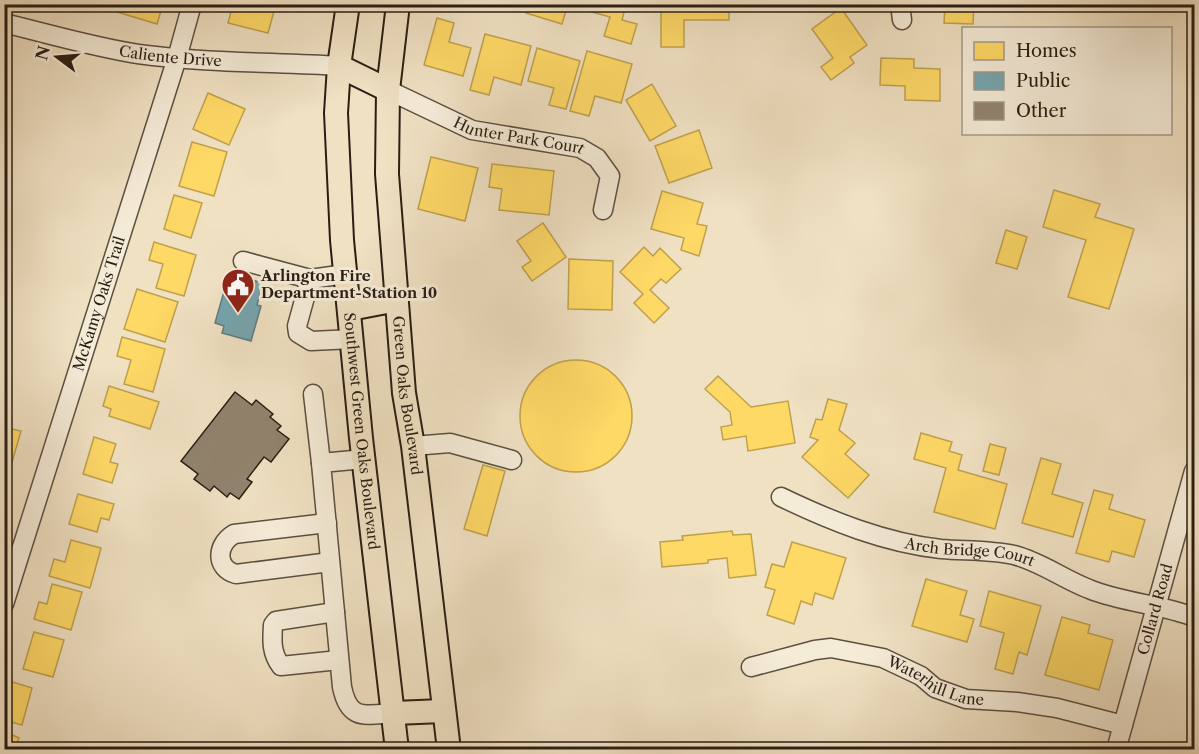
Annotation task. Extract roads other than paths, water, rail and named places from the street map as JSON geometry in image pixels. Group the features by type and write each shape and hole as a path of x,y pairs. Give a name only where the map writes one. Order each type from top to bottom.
{"main road":[{"name":"Southwest Green Oaks Boulevard","path":"348,4 339,66 336,113 342,240 397,750"},
{"name":"Green Oaks Boulevard","path":"398,4 388,90 387,174 404,393 413,446 442,711 449,750"},
{"path":"339,66 388,90"},
{"path":"350,309 397,300"},
{"path":"394,713 442,711"}],"street":[{"name":"McKamy Oaks Trail","path":"4,604 177,58 192,4"},
{"name":"Caliente Drive","path":"4,23 102,47 177,58 339,66"},
{"name":"Hunter Park Court","path":"388,90 472,130 580,148 597,158 610,176 603,210"},
{"path":"243,261 310,279 346,274"},
{"path":"310,279 297,326 298,333 311,341 353,339"},
{"path":"313,394 345,703 355,712 394,713"},
{"path":"413,446 450,443 512,460"},
{"path":"321,464 364,459"},
{"name":"Collard Road","path":"1116,750 1194,471"},
{"name":"Arch Bridge Court","path":"781,497 827,519 910,543 941,549 983,550 1014,555 1037,563 1090,590 1194,617"},
{"path":"327,523 234,534 224,539 220,549 222,563 228,572 236,574 330,562"},
{"path":"335,612 276,621 273,625 272,644 281,666 339,660"},
{"name":"Waterhill Lane","path":"751,667 831,648 883,658 921,676 934,688 966,699 1017,702 1057,708 1123,725"}],"place":[{"name":"Arlington Fire Department-Station 10","path":"238,314"}]}
